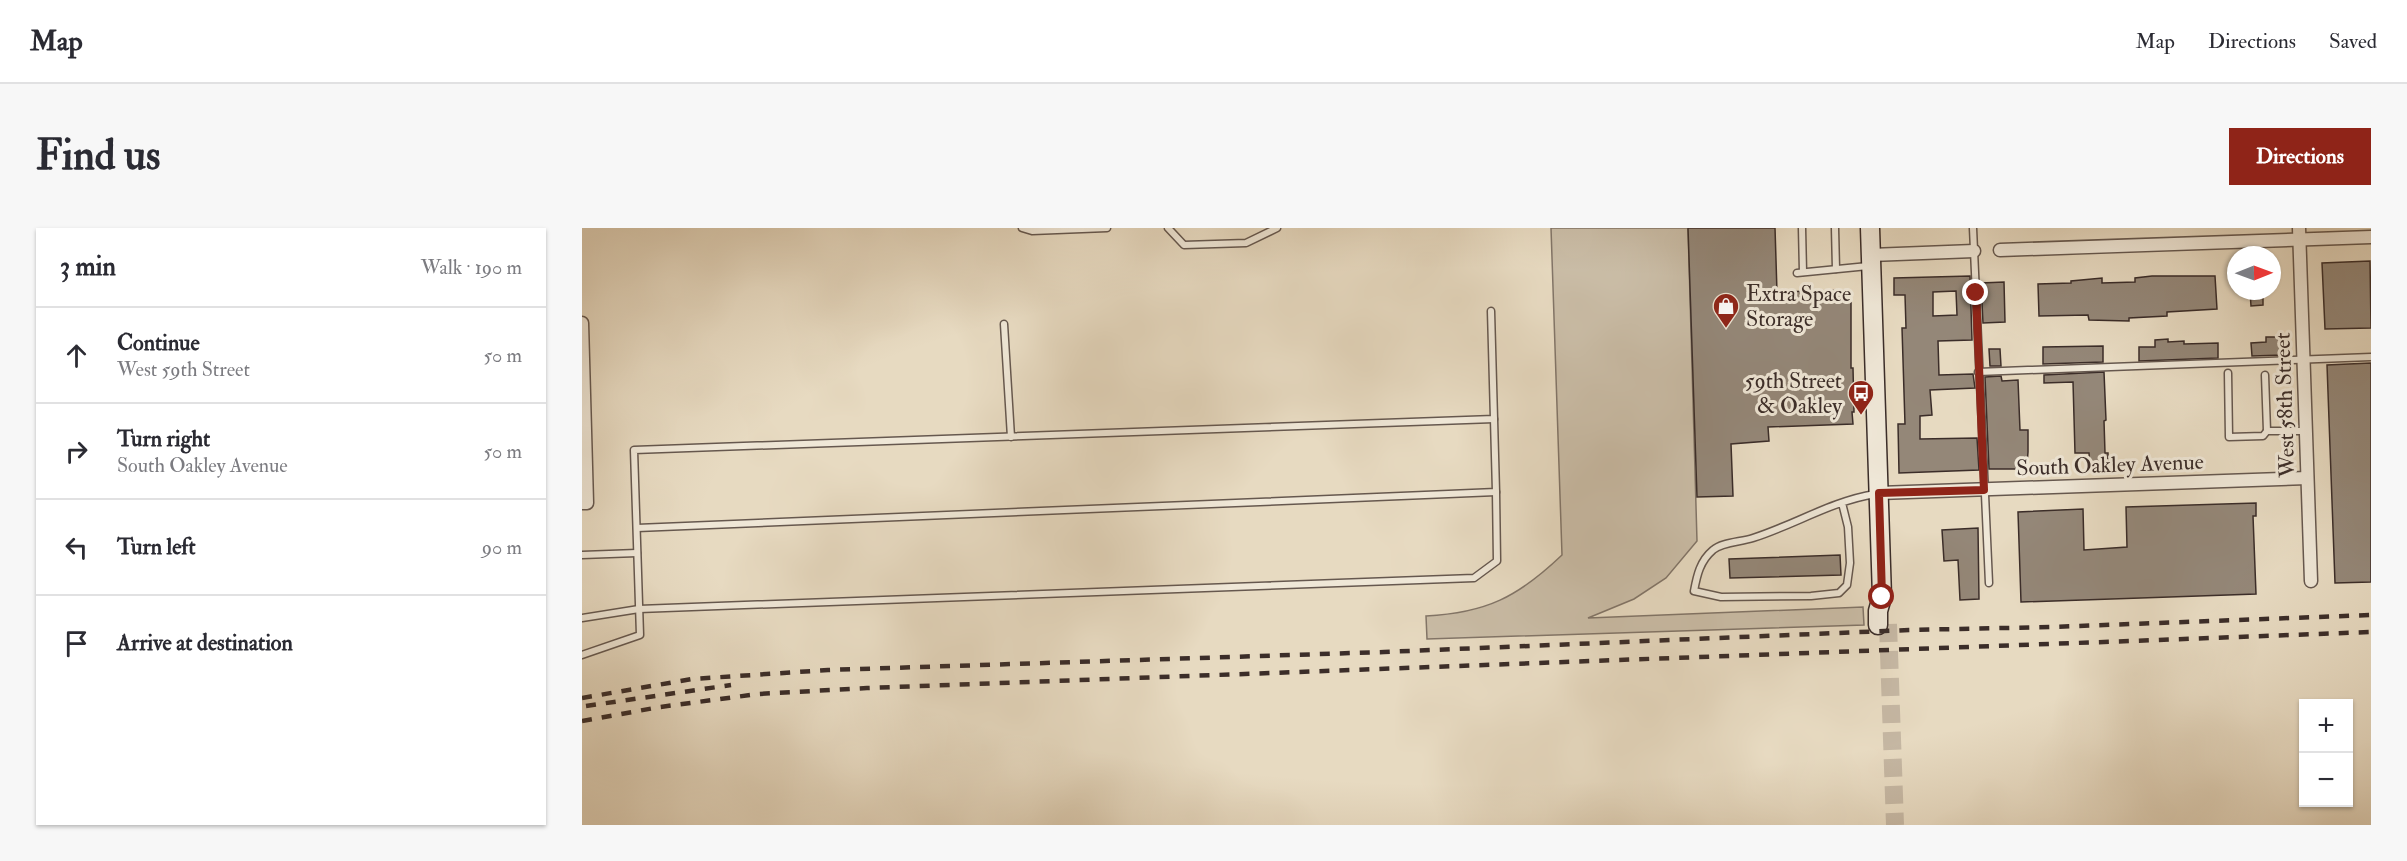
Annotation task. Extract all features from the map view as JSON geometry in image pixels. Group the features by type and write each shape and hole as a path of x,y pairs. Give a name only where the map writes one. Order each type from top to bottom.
{"street":[{"path":"1870,228 1882,597 1878,610 1883,625"},
{"path":"2000,250 2299,234 2371,237"},
{"name":"West 58th Street","path":"2299,234 2311,582"},
{"path":"1871,260 1974,251"},
{"path":"582,323 584,503"},
{"name":"South Oakley Avenue","path":"1879,493 2307,478"}],"lane":[{"path":"1022,228 1032,231 1107,228"},
{"path":"1168,228 1184,245 1246,243 1276,228"},
{"path":"1802,228 1800,272 1836,269 1871,260"},
{"path":"1835,228 1836,269"},
{"path":"1973,228 1989,583"},
{"path":"582,618 639,609 1474,578 1497,561 1491,311"},
{"path":"1004,324 1011,437"},
{"path":"1978,372 2371,357"},
{"path":"2228,373 2229,437 2263,436 2267,431 2265,375"},
{"path":"582,655 640,635 634,450 1494,419"},
{"path":"2267,431 2305,432"},
{"path":"637,528 1496,492"},
{"path":"1842,502 1848,527 1850,563 1847,585 1839,593 1811,596 1721,597 1694,591 1698,568 1714,549 1754,538 1842,502 1879,493"},
{"path":"582,555 638,553"}],"shaded area":[{"path":"1551,228 1688,228 1697,541 1666,578 1634,599 1588,618 1863,607 1864,625 1427,639 1426,616 1466,611 1500,600 1531,582 1562,555"}],"building":[{"name":"Extra Space Storage","path":"1688,228 1775,228 1777,292 1848,290 1849,302 1851,302 1853,424 1768,427 1769,441 1731,444 1733,496 1697,497"},
{"path":"2370,261 2371,328 2325,329 2322,263"},
{"path":"1970,276 1972,340 1938,341 1939,375 1973,374 1975,388 1930,390 1932,415 1920,416 1920,439 1977,438 1979,470 1899,473 1898,424 1905,424 1902,328 1906,328 1905,295 1894,295 1894,278","holes":["1956,291 1957,315 1933,316 1933,292"]},
{"path":"2215,276 2217,309 2167,312 2167,316 2129,318 2129,321 2089,320 2088,315 2039,316 2038,284 2071,283 2071,281 2102,278 2102,283 2135,282 2135,278"},
{"path":"2004,282 2005,322 1983,323 1981,283"},
{"path":"2251,300 2263,300 2263,305 2251,306"},
{"path":"2266,337 2283,337 2283,355 2252,356 2251,343 2266,342"},
{"path":"2168,339 2168,342 2184,341 2184,344 2218,343 2218,358 2139,361 2139,347 2155,347 2155,340"},
{"path":"2103,346 2103,362 2043,364 2043,347"},
{"path":"1989,349 2000,349 2001,366 1990,366"},
{"path":"2371,363 2371,582 2335,583 2327,365"},
{"path":"2104,372 2105,453 2108,453 2108,465 2090,466 2089,453 2075,453 2073,382 2044,383 2044,375"},
{"path":"2001,376 2002,381 2018,380 2020,430 2028,430 2027,464 2021,464 2021,469 1989,469 1985,377"},
{"path":"2256,503 2256,516 2253,516 2256,594 2021,602 2018,512 2083,509 2084,550 2127,547 2126,507"},
{"path":"1978,528 1979,599 1960,600 1958,560 1944,561 1942,530"},
{"path":"1840,555 1841,575 1730,578 1729,559"}],"tunnel":[{"path":"1888,624 1895,825"}],"railway":[{"path":"582,698 692,679 828,670 1384,652 1909,630 2371,615"},
{"path":"582,721 660,707 758,694 867,688 2371,632"},
{"path":"586,706 731,685"}],"place":[{"name":"Extra Space Storage","path":"1726,329"},
{"name":"59th Street & Oakley","path":"1861,416"}],"route":[{"path":"1882,597 1879,493 1984,490 1976,293"}]}
